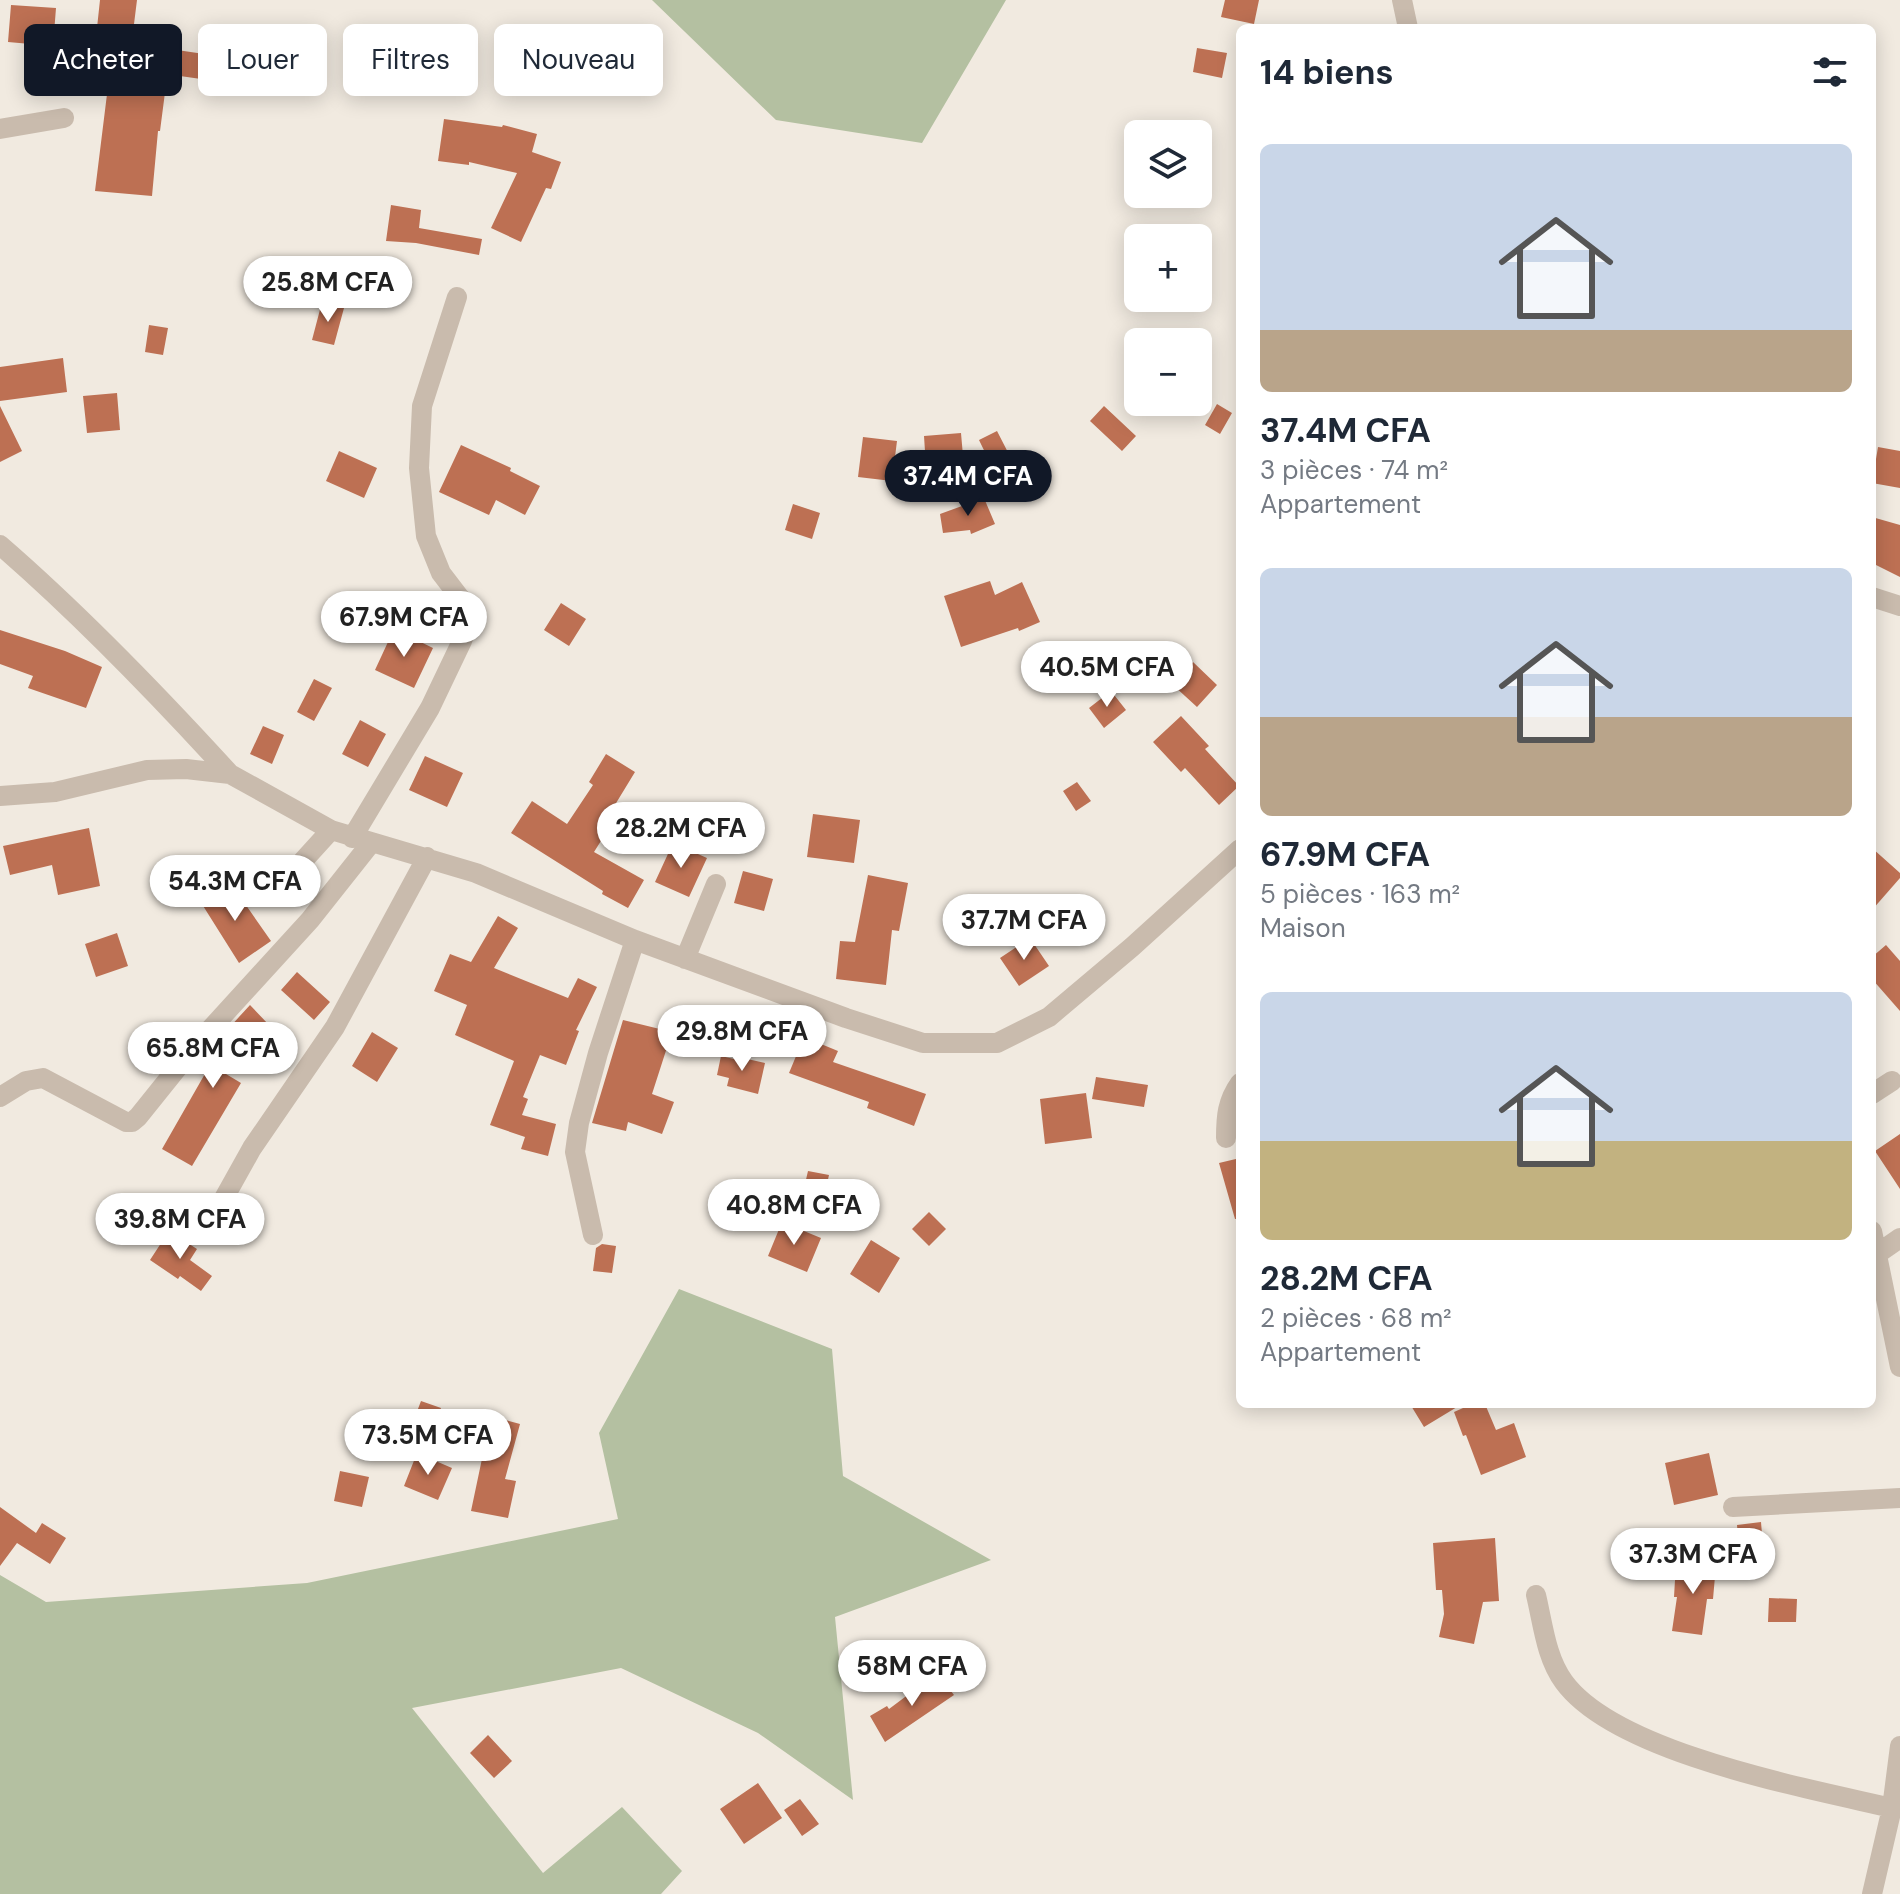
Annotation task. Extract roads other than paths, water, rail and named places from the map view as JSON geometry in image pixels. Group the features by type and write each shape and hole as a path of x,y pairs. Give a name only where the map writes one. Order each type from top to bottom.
{"street":[{"path":"1402,0 1407,24"},
{"path":"0,129 64,118"},
{"path":"0,1097 26,1081 43,1078 126,1122 132,1122 195,1046 310,920 361,841 430,708 468,624 467,607 441,573 426,536 419,468 422,406 457,297"},
{"path":"0,545 82,620 168,706 230,774 331,830 476,873 635,940 923,1043 997,1043 1049,1017 1236,853"},
{"path":"1876,598 1900,606"},
{"path":"0,796 55,792 147,770 186,769 230,774"},
{"path":"271,896 331,830"},
{"path":"223,1200 252,1148 335,1027 427,857"},
{"path":"685,959 716,884"},
{"path":"593,1235 575,1152 579,1123 635,940"},
{"path":"1876,1091 1892,1081"},
{"path":"1226,1138 1226,1114 1236,1088"},
{"path":"1877,1254 1900,1238"},
{"path":"1876,1249 1899,1356"},
{"path":"1733,1507 1900,1498"},
{"path":"1536,1595 1552,1661 1565,1683 1609,1720 1649,1742 1740,1770 1892,1808"},
{"path":"1872,1894 1892,1808 1900,1746"}]}
